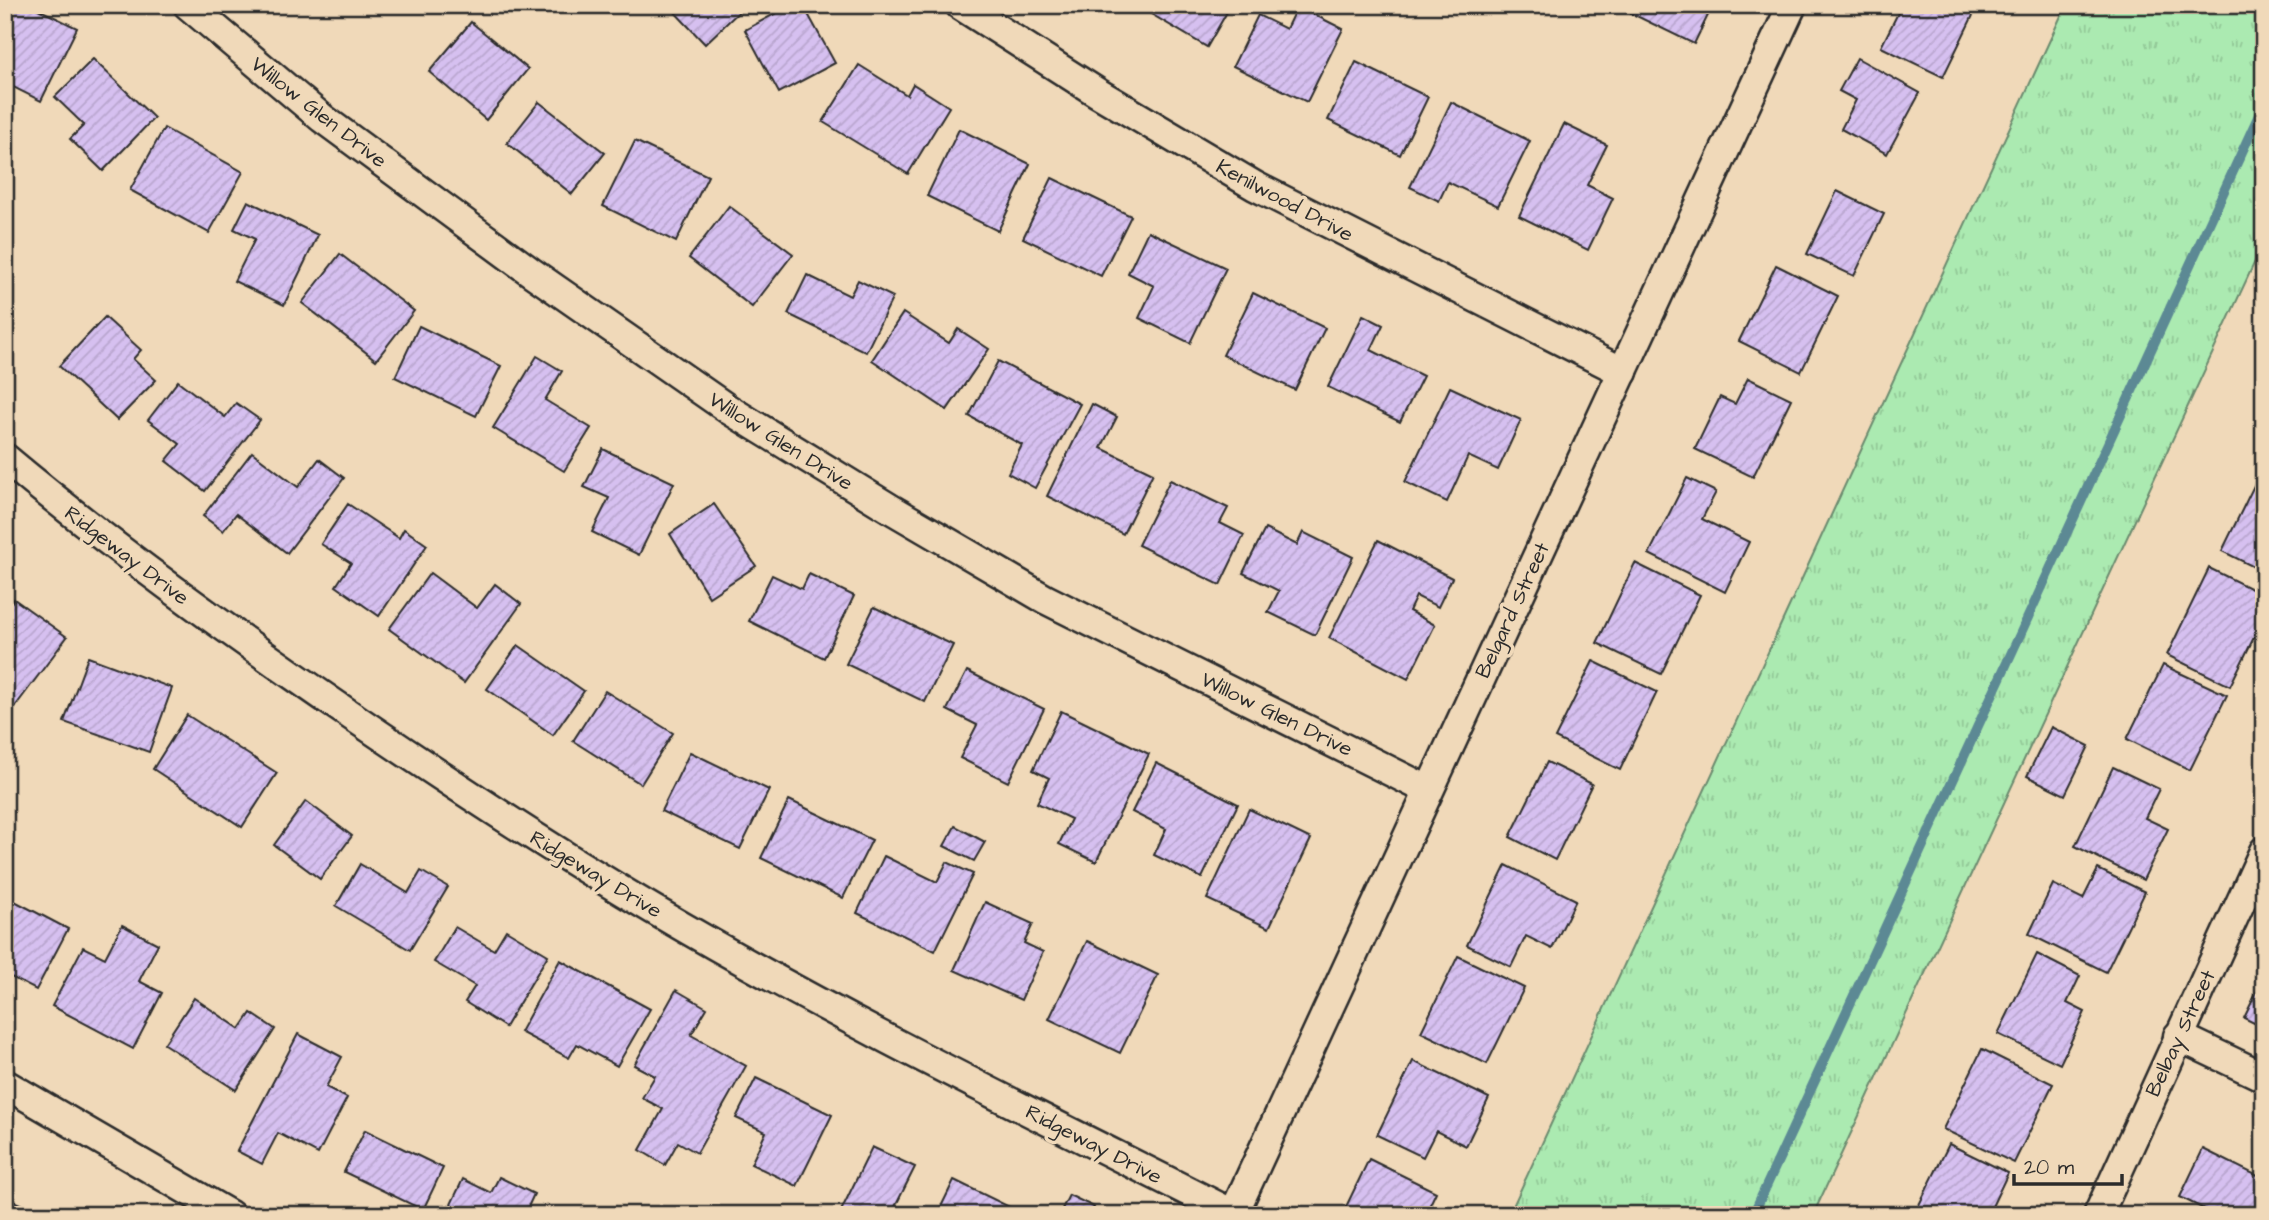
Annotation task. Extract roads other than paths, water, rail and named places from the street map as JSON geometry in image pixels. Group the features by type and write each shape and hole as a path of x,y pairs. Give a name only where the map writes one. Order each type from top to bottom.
{"street":[{"name":"Willow Glen Drive","path":"188,5 322,118 531,272 728,409 1045,599 1429,790"},
{"name":"Kenilwood Drive","path":"960,5 1098,93 1255,186 1623,372"},
{"name":"Belgard Street","path":"1233,1214 1792,5"},
{"name":"Ridgeway Drive","path":"5,458 220,625 516,826 656,911 785,984 935,1064 1233,1214"},
{"name":"Belbay Street","path":"2098,1215 2264,851"},
{"path":"2178,1035 2264,1077"},
{"path":"5,1084 230,1215"}],"waterway":[{"path":"1753,1215 2264,104"}]}
